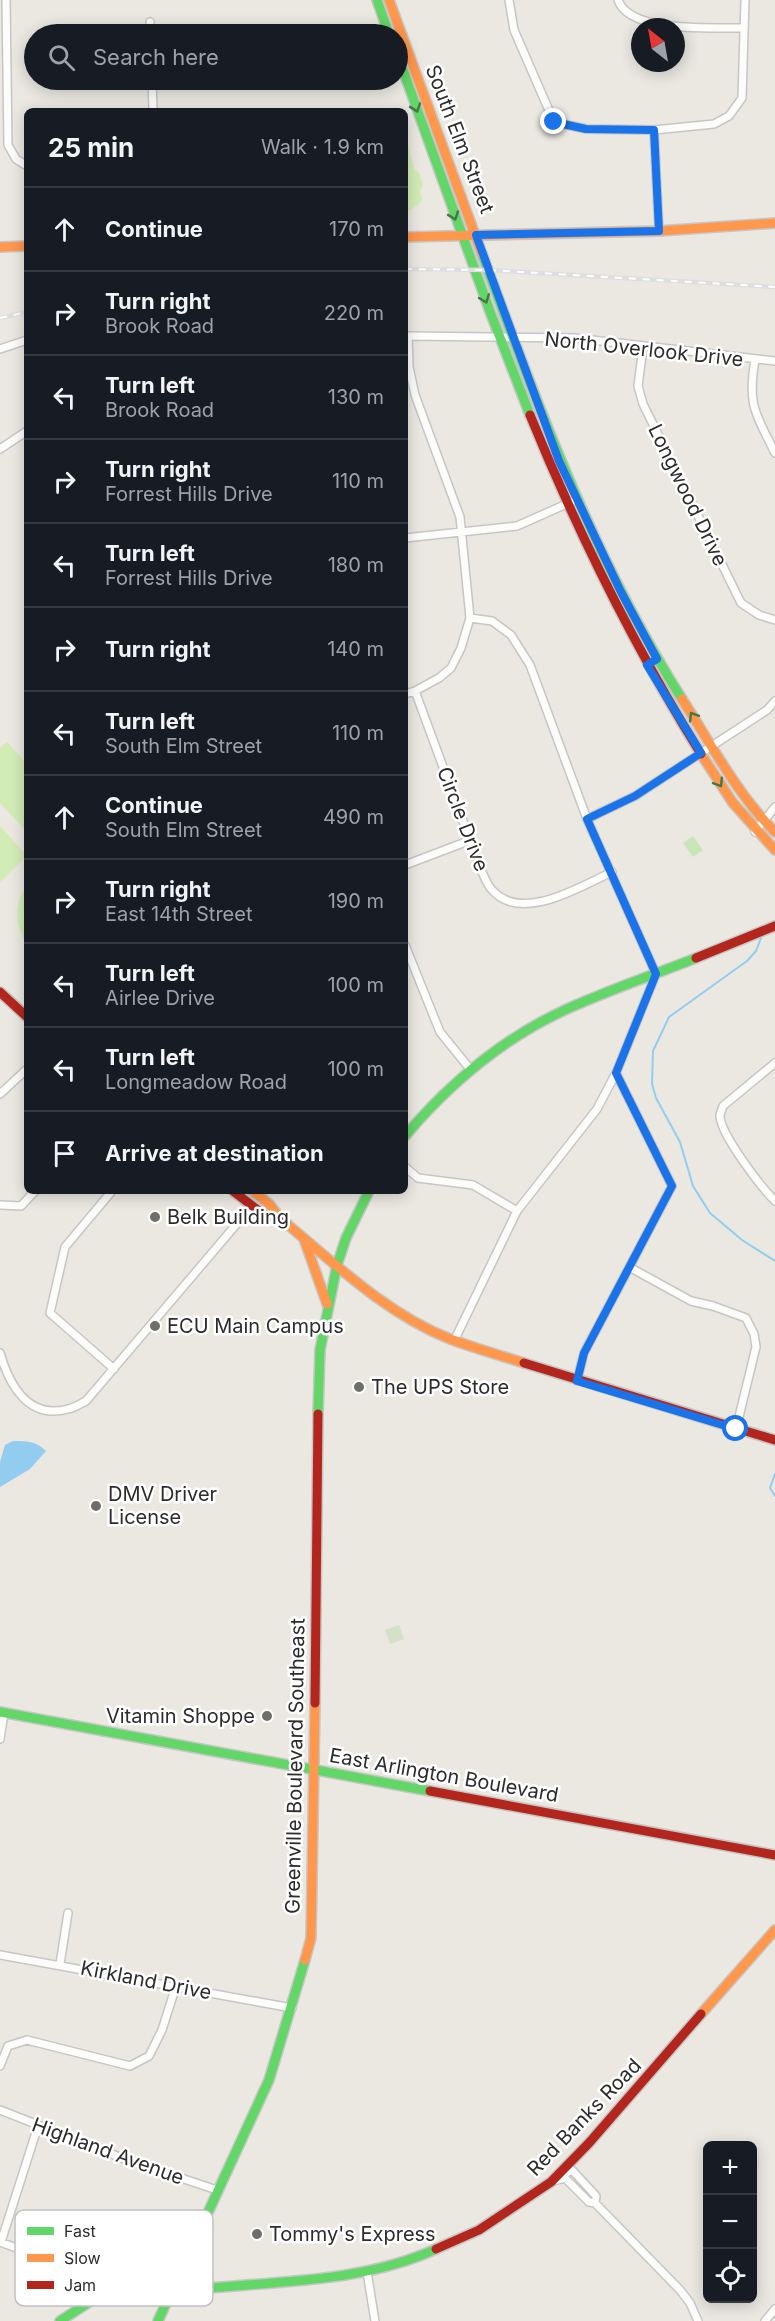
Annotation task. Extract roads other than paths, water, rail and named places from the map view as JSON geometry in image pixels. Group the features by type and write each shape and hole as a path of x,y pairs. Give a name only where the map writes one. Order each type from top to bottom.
{"main road":[{"path":"377,0 385,24"},
{"name":"South Elm Street","path":"389,0 397,24"},
{"name":"South Elm Street","path":"408,54 544,422 576,500 657,659 740,791 775,832"},
{"path":"409,86 418,82"},
{"name":"South Elm Street","path":"409,86 499,336 566,504 647,665 729,798 755,832 775,850"},
{"path":"435,160 447,156"},
{"path":"408,237 659,231 775,223"},
{"path":"0,247 24,246"},
{"path":"408,1133 442,1094 470,1069 501,1045 551,1016 775,926"},
{"path":"0,992 24,1014"},
{"path":"237,1194 263,1214 281,1219"},
{"path":"257,1194 304,1239 372,1294 394,1309 454,1341 577,1381 775,1440"},
{"name":"Greenville Boulevard Southeast","path":"208,2210 269,2080 311,1938 315,1770 318,1373 327,1304 337,1264 346,1238 368,1194"},
{"path":"304,1239 327,1304"},
{"name":"East Arlington Boulevard","path":"2,1713 775,1855"},
{"name":"Red Banks Road","path":"213,2287 303,2281 367,2272 414,2259 470,2234 530,2197 551,2181 625,2103 775,1930"},
{"name":"Red Banks Road","path":"60,2321 83,2306"},
{"name":"Greenville Boulevard Southeast","path":"158,2321 165,2306"}],"street":[{"path":"6,0 8,145 16,159 24,164"},
{"path":"509,0 514,30 554,122 586,129 654,130 714,124 729,116 742,98 745,0"},
{"path":"618,0 619,4 633,17 666,26 744,27"},
{"path":"152,90 153,108"},
{"path":"654,130 659,231"},
{"name":"North Overlook Drive","path":"462,533 460,517 415,395 409,367 408,336 574,338 775,361"},
{"path":"0,349 24,341"},
{"name":"Longwood Drive","path":"643,347 638,386 643,404 741,603 759,615 775,620"},
{"path":"755,360 752,388 753,407 775,453"},
{"path":"534,426 544,422"},
{"path":"0,449 24,433"},
{"path":"408,538 517,526 576,500"},
{"path":"408,693 439,678 451,668 461,648 470,618 462,533"},
{"path":"611,597 621,592"},
{"path":"454,1341 517,1211 597,1109 616,1073 656,974 587,819 530,665 511,634 492,621 470,618"},
{"path":"647,665 657,659"},
{"name":"Circle Drive","path":"415,691 486,880 494,892 512,903 526,905 541,903 612,872"},
{"path":"587,819 635,796 767,710 775,701"},
{"path":"755,832 775,807"},
{"path":"408,864 471,840"},
{"path":"408,952 440,1032 470,1069"},
{"path":"775,1063 723,1106 720,1116 733,1146 775,1201"},
{"path":"0,1094 24,1072"},
{"path":"577,1381 584,1353 631,1268 672,1186 616,1073"},
{"path":"408,1170 418,1178 473,1185 517,1211"},
{"path":"0,1205 21,1206 32,1194"},
{"path":"109,1194 65,1247 50,1313 114,1369"},
{"path":"0,1353 12,1384 24,1399 43,1409 69,1409 86,1401 252,1206"},
{"path":"631,1268 691,1301 746,1318 754,1334 756,1347 736,1429"},
{"path":"0,1739 2,1713"},
{"path":"60,1964 68,1913"},
{"name":"Kirkland Drive","path":"0,1955 60,1964 292,2008"},
{"path":"0,2066 8,2046 27,2040 130,2066 149,2056 162,2030 176,1986"},
{"name":"Highland Avenue","path":"0,2110 217,2190"},
{"path":"15,2247 0,2242 39,2126"},
{"path":"551,2181 572,2170 596,2196 595,2203 690,2302 698,2321"},
{"path":"367,2272 375,2321"},
{"path":"765,2321 775,2309"}],"water":[{"path":"13,1441 31,1442 46,1451 30,1469 0,1487 0,1462 5,1445"}],"waterway":[{"path":"761,938 756,951 747,961 669,1017 653,1051 652,1084 656,1098 680,1142 693,1186 710,1213 742,1240 775,1261"},
{"path":"775,1474 770,1488 775,1496"}],"railway":[{"path":"408,269 489,270 775,287"},
{"path":"0,318 24,313"}],"place":[{"name":"Belk Building","path":"155,1217"},
{"name":"ECU Main Campus","path":"155,1326"},
{"name":"The UPS Store","path":"359,1387"},
{"name":"DMV Driver License","path":"96,1506"},
{"name":"Vitamin Shoppe","path":"267,1716"},
{"name":"Tommy's Express","path":"257,2234"}]}
